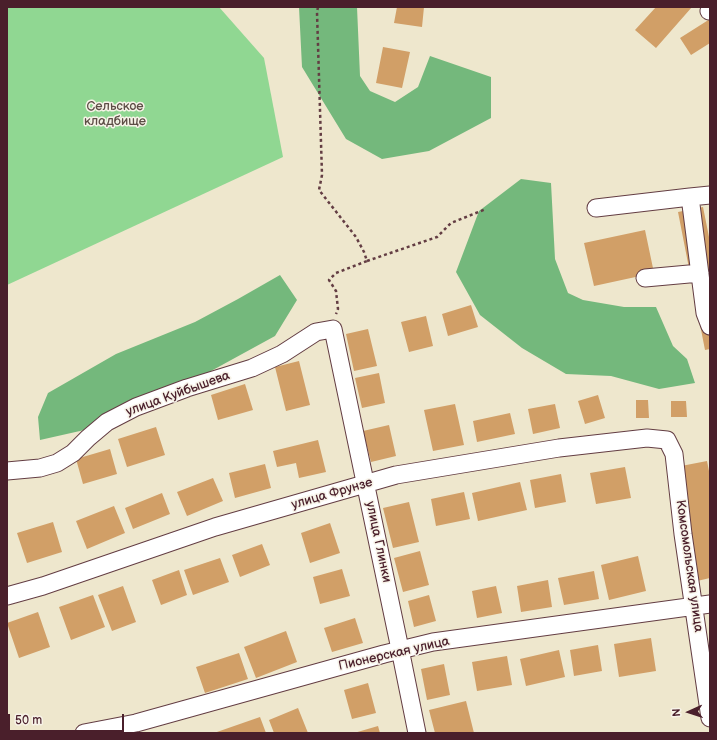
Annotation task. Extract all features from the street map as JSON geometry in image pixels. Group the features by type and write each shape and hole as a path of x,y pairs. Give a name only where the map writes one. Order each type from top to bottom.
{"street":[{"path":"596,208 710,195"},
{"path":"690,197 705,314 710,326"},
{"path":"645,278 700,273"},
{"name":"улица Куйбышева","path":"7,471 40,468 57,463 73,454 88,438 107,422 136,407 187,388 252,368 282,354 316,332 333,329"},
{"name":"улица Глинки","path":"333,329 417,733"},
{"name":"улица Фрунзе","path":"7,596 56,582 215,527 396,475 559,448 647,438 667,440"},
{"name":"Комсомольская улица","path":"667,440 674,454 683,534 702,606 710,718"},
{"name":"Пионерская улица","path":"84,733 136,723 400,649 433,642 702,606"}],"path":[{"path":"318,7 322,175 319,190 356,237 367,261"},
{"path":"333,329 338,309 336,291 329,280 336,273 436,237 452,223 486,209"}],"green space":[{"name":"Сельское кладбище","path":"7,7 219,7 264,58 283,157 7,285"},
{"path":"299,7 357,7 360,76 370,91 395,102 418,87 430,56 491,77 491,118 429,151 382,159 346,139 302,67"},
{"path":"521,179 551,183 555,259 568,293 583,300 624,307 656,307 673,346 687,359 695,383 659,389 611,376 566,374 522,348 480,315 456,272 479,211"},
{"path":"280,275 297,300 275,336 111,424 40,440 38,417 48,393 116,354 195,322"}],"building":[{"path":"397,7 424,7 422,27 394,23"},
{"path":"656,7 692,7 656,48 635,30"},
{"path":"710,19 710,43 691,55 680,38"},
{"path":"383,47 410,52 402,88 376,83"},
{"path":"703,207 710,242 710,349 705,350 678,212"},
{"path":"645,230 654,273 594,286 584,243"},
{"path":"471,305 478,327 448,336 442,314"},
{"path":"426,316 433,346 409,352 401,322"},
{"path":"368,329 377,366 354,371 346,334"},
{"path":"299,361 310,405 286,411 275,367"},
{"path":"379,373 385,403 362,408 355,378"},
{"path":"245,384 253,410 218,420 211,395"},
{"path":"598,395 605,418 585,424 578,401"},
{"path":"636,400 648,400 649,418 636,418"},
{"path":"671,401 686,401 687,417 671,417"},
{"path":"455,404 464,445 433,451 424,410"},
{"path":"555,404 560,428 533,434 528,409"},
{"path":"510,413 515,434 477,442 473,421"},
{"path":"389,425 396,456 371,462 363,431"},
{"path":"156,427 165,455 127,467 118,439"},
{"path":"318,440 326,472 299,478 296,463 277,467 273,451"},
{"path":"110,449 117,474 83,484 76,459"},
{"path":"707,461 710,476 710,578 697,581 676,467"},
{"path":"265,464 271,488 235,498 229,473"},
{"path":"625,467 631,498 596,504 590,473"},
{"path":"561,474 566,502 535,508 530,480"},
{"path":"213,478 223,501 187,516 177,492"},
{"path":"520,482 527,510 478,521 472,493"},
{"path":"464,492 470,519 436,526 431,499"},
{"path":"162,493 170,514 133,529 125,508"},
{"path":"409,502 419,542 393,548 383,508"},
{"path":"114,506 125,533 87,549 76,521"},
{"path":"53,522 62,552 27,563 17,533"},
{"path":"330,523 340,553 310,563 301,533"},
{"path":"262,544 270,565 240,577 232,555"},
{"path":"420,551 429,585 403,592 394,558"},
{"path":"638,556 646,591 609,600 601,565"},
{"path":"220,558 229,582 193,595 184,570"},
{"path":"342,569 350,596 320,604 313,577"},
{"path":"179,570 187,595 161,605 152,580"},
{"path":"594,571 599,599 564,605 558,578"},
{"path":"548,580 552,607 521,612 517,586"},
{"path":"123,586 136,622 112,631 98,595"},
{"path":"496,586 502,613 477,618 472,591"},
{"path":"93,595 105,627 71,640 59,607"},
{"path":"429,595 436,621 414,627 408,601"},
{"path":"38,612 50,647 19,658 7,623"},
{"path":"355,618 363,643 332,652 324,628"},
{"path":"286,631 297,662 256,678 244,647"},
{"path":"651,638 656,671 619,677 614,644"},
{"path":"598,645 602,671 574,676 570,650"},
{"path":"559,650 565,677 526,686 520,659"},
{"path":"239,653 248,679 205,693 196,667"},
{"path":"507,656 512,685 477,691 472,662"},
{"path":"444,664 450,695 427,700 421,669"},
{"path":"368,683 376,713 352,719 344,690"},
{"path":"466,701 474,733 435,733 429,710"},
{"path":"298,708 308,733 274,733 269,720"},
{"path":"260,717 266,733 214,733"},
{"path":"378,726 380,733 354,733"}]}
